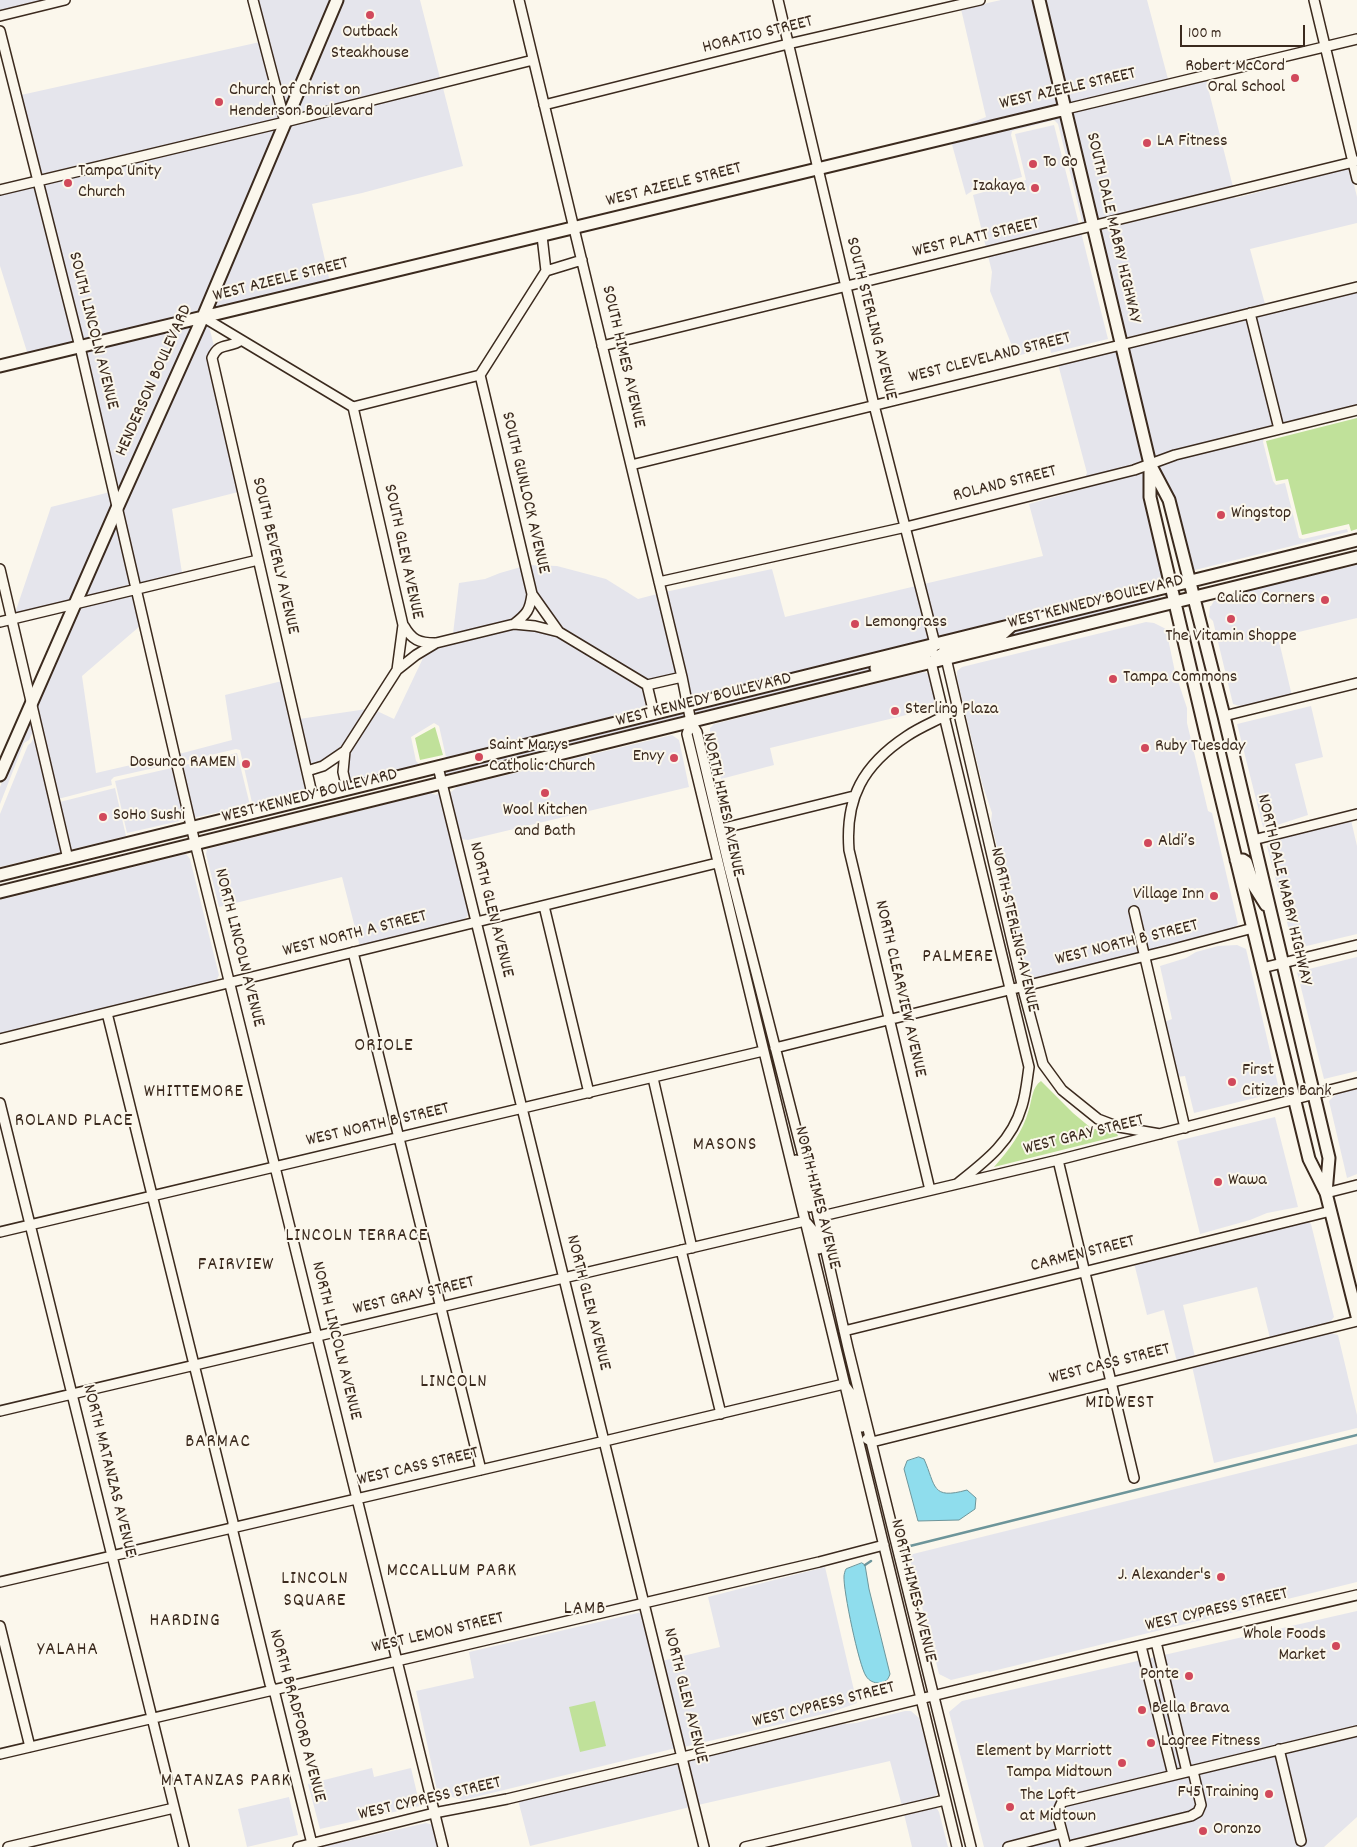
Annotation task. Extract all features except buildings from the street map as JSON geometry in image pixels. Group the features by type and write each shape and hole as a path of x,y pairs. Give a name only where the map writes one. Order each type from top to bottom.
{"main road":[{"name":"HENDERSON BOULEVARD","path":"0,776 203,317 337,0"},
{"name":"SOUTH DALE MABRY HIGHWAY","path":"1039,0 1150,464"},
{"name":"WEST AZEELE STREET","path":"0,366 1066,109"},
{"name":"NORTH DALE MABRY HIGHWAY","path":"1150,464 1169,500 1188,581 1224,716 1329,1158 1326,1193"},
{"name":"NORTH DALE MABRY HIGHWAY","path":"1150,464 1150,497 1308,1159 1326,1193 1354,1288 1357,1316"},
{"name":"WEST KENNEDY BOULEVARD","path":"0,876 1357,540"},
{"name":"WEST KENNEDY BOULEVARD","path":"0,892 1357,557"},
{"path":"931,662 951,648 1000,636 1013,624"},
{"path":"858,680 872,669 923,656 935,644"},
{"path":"1236,860 1246,862 1254,886 1271,913"}],"street":[{"path":"0,16 65,0"},
{"path":"253,0 285,122"},
{"name":"SOUTH HIMES AVENUE","path":"519,0 682,677 691,722"},
{"name":"SOUTH STERLING AVENUE","path":"778,0 874,405 935,644"},
{"name":"HORATIO STREET","path":"544,105 788,44 980,0"},
{"path":"1314,0 1355,162 1357,179"},
{"name":"SOUTH LINCOLN AVENUE","path":"0,31 80,347 195,844"},
{"name":"WEST AZEELE STREET","path":"1066,109 1357,39"},
{"path":"0,190 533,60"},
{"name":"WEST PLATT STREET","path":"602,346 1355,162"},
{"path":"203,317 353,407 480,374 546,271 542,236"},
{"path":"546,271 582,260"},
{"name":"WEST CLEVELAND STREET","path":"631,465 1357,287"},
{"path":"1250,313 1279,429"},
{"name":"SOUTH BEVERLY AVENUE","path":"241,340 236,344 221,346 214,352 212,358 313,798"},
{"name":"SOUTH GUNLOCK AVENUE","path":"480,374 532,594 559,632 647,685"},
{"name":"SOUTH GLEN AVENUE","path":"307,771 323,766 345,752 397,670 403,625 353,407"},
{"name":"ROLAND STREET","path":"659,582 906,527 1134,470 1175,455 1357,410"},
{"path":"0,622 258,560"},
{"path":"0,569 68,859"},
{"path":"514,624 524,616 530,607 532,594"},
{"path":"403,625 409,636 422,643 436,643 514,624 535,626 559,632"},
{"path":"397,670 416,655 436,643"},
{"name":"NORTH STERLING AVENUE","path":"946,658 1023,987 1043,1064"},
{"name":"NORTH STERLING AVENUE","path":"931,662 1029,1067 1022,1105 1006,1141 958,1183"},
{"path":"654,714 647,685 682,677"},
{"path":"1224,716 1357,683"},
{"path":"720,829 854,796 860,781 886,752 907,735 944,718 958,708"},
{"name":"NORTH HIMES AVENUE","path":"691,722 697,732 818,1217 844,1331 971,1847"},
{"name":"NORTH HIMES AVENUE","path":"691,722 687,734 717,862 957,1847"},
{"path":"345,752 343,772 347,789"},
{"name":"NORTH GLEN AVENUE","path":"438,767 704,1847"},
{"name":"NORTH CLEARVIEW AVENUE","path":"854,796 848,833 849,850 930,1190"},
{"path":"1253,840 1357,814"},
{"name":"NORTH LINCOLN AVENUE","path":"195,844 443,1847"},
{"name":"WEST NORTH A STREET","path":"0,1039 717,862"},
{"path":"983,872 996,869"},
{"path":"989,903 1003,899"},
{"path":"544,906 589,1093"},
{"path":"1134,911 1184,1128"},
{"name":"WEST NORTH B STREET","path":"775,1048 1253,928"},
{"path":"1262,968 1357,945"},
{"path":"353,952 481,1470"},
{"name":"NORTH BRADFORD AVENUE","path":"107,1013 233,1522 271,1687 312,1844"},
{"name":"WEST NORTH B STREET","path":"0,1232 763,1051"},
{"path":"1029,1067 1043,1064 1062,1090 1098,1119 1119,1126 1160,1134"},
{"path":"653,1078 692,1248"},
{"name":"WEST GRAY STREET","path":"818,1217 1058,1160 1357,1083"},
{"name":"NORTH MATANZAS AVENUE","path":"0,1103 184,1847"},
{"path":"788,1149 797,1162 810,1208 818,1217"},
{"path":"1058,1160 1134,1478"},
{"path":"1326,1193 1357,1185"},
{"name":"CARMEN STREET","path":"844,1331 1331,1211"},
{"path":"805,1221 815,1233 830,1294 837,1302"},
{"name":"WEST GRAY STREET","path":"0,1411 805,1221"},
{"path":"681,1250 722,1414"},
{"name":"WEST CASS STREET","path":"872,1442 1357,1321"},
{"path":"844,1384 854,1398 865,1437 872,1442"},
{"name":"WEST CASS STREET","path":"0,1582 844,1384"},
{"path":"868,1480 874,1482 892,1554 901,1564"},
{"name":"WEST LEMON STREET","path":"0,1754 884,1545"},
{"name":"WEST CYPRESS STREET","path":"298,1847 434,1813 507,1799 1357,1595"},
{"path":"0,1626 30,1747"},
{"path":"1070,1847 1074,1844 1191,1816 1198,1812 1201,1805 1190,1771 1156,1642"},
{"path":"1141,1646 1173,1775"},
{"path":"1066,1847 1058,1813 1062,1802 1357,1731"},
{"path":"1279,1749 1301,1842"},
{"path":"745,1847 945,1800"},
{"path":"8,1847 174,1808"},
{"path":"1008,1847 1062,1833"}],"shaded area":[{"path":"0,0 44,0 0,11"},
{"path":"257,0 332,0 286,108"},
{"path":"342,0 420,0 440,78 293,115"},
{"path":"1001,0 1035,0 1061,105 948,132 986,117 961,9"},
{"path":"1044,0 1147,0 1168,79 1069,103"},
{"path":"260,42 279,118 42,174 21,95"},
{"path":"1206,80 1233,187 1098,221 1071,112"},
{"path":"443,88 463,166 362,193 312,204 330,282 211,310 288,126"},
{"path":"1063,114 1089,223 1083,225 1058,124 1054,120 1012,131 1011,135 1022,177 972,191 966,195 951,141"},
{"path":"1054,125 1108,339 1051,353 1050,348 1016,356 990,291 992,272 973,195 1026,180 1015,134"},
{"path":"277,129 200,313 83,341 44,184"},
{"path":"1350,168 1357,197 1357,223 1250,249 1265,304 1124,338 1100,230 1236,198"},
{"path":"36,186 75,343 28,355 0,266 0,195"},
{"path":"1357,292 1357,405 1282,423 1256,316"},
{"path":"1247,318 1273,425 1173,450 1153,458 1127,347"},
{"path":"195,324 119,493 86,350"},
{"path":"205,324 209,326 214,346 210,350 208,359 238,492 172,509 182,573 139,583 122,507"},
{"path":"1118,349 1145,461 1085,477 1087,473 1058,364"},
{"path":"1264,437 1263,442 1273,481 1276,485 1285,483 1299,538 1303,539 1347,529 1348,532 1191,571 1157,466 1176,459"},
{"path":"1146,471 1166,578 1159,579 1159,583 938,638 924,584 1043,556 1029,504"},
{"path":"110,492 113,506 72,599 15,613 51,507"},
{"path":"116,520 131,585 83,597"},
{"path":"529,565 557,566 606,579 638,599 657,594 677,673 647,680 564,629 536,592"},
{"path":"1357,565 1357,618 1278,637 1292,696 1256,706 1233,704 1213,621 1209,617 1210,606 1214,601 1244,591"},
{"path":"521,567 527,594 526,605 521,613 512,620 453,634 459,583 485,579"},
{"path":"772,569 785,617 916,586 929,640 691,700 665,592"},
{"path":"1160,593 1160,600 948,653 943,647"},
{"path":"133,595 140,626 82,676 96,773 170,756 172,764 114,777 111,780 112,785 58,799 36,704 78,608"},
{"path":"1146,622 1154,623 1166,629 1175,672 1187,708 1187,723 1208,811 1212,813 1238,924 1233,929 1207,937 1032,979 1029,977 991,822 992,813 982,783 957,678 957,671 962,667"},
{"path":"515,629 534,630 558,636 643,688 649,710 350,783 347,763 351,752 377,711 394,719 424,656 440,647","holes":["434,723 439,726 446,757 419,764 416,761 411,737"]},
{"path":"929,650 927,658 695,716 693,709"},
{"path":"923,672 930,674 937,702 935,708 770,748 774,765 721,779 710,735 710,728 714,724"},
{"path":"282,681 307,794 253,807 240,750 236,749 181,762 179,754 232,740 225,695"},
{"path":"1311,706 1323,757 1295,764 1308,815 1274,826 1263,827 1237,724"},
{"path":"367,709 342,748 322,762 310,765 299,719"},
{"path":"685,711 686,718 445,777 444,770"},
{"path":"30,717 33,731 29,740 24,743 0,804 0,787"},
{"path":"35,735 52,804 115,788 126,836 0,867 0,814 28,745"},
{"path":"672,735 679,740 689,787 468,840 460,839 451,802 451,792 457,787"},
{"path":"237,753 250,805 127,833 115,781"},
{"path":"431,793 436,795 438,793 441,798 470,913 462,922 360,947 342,877 219,907 206,854 207,849"},
{"path":"1351,820 1357,846 1357,934 1294,949 1267,846 1271,842 1287,835"},
{"path":"186,854 190,859 219,975 217,979 209,985 0,1036 0,900"},
{"path":"1237,945 1246,949 1279,1089 1275,1093 1194,1113 1185,1076 1177,1077 1164,1022 1172,1019 1160,966 1218,946"},
{"path":"1357,957 1357,1071 1324,1079 1297,972"},
{"path":"1357,1088 1357,1174 1347,1178 1329,1101 1340,1092"},
{"path":"1275,1117 1298,1207 1267,1213 1250,1220 1200,1234 1177,1141"},
{"path":"1308,1222 1311,1224 1334,1317 1331,1321 1313,1328 1270,1338 1257,1287 1183,1305 1195,1357 1177,1362 1164,1310 1147,1315 1134,1263 1190,1248"},
{"path":"1330,1333 1338,1335 1357,1415 1357,1428 1214,1463 1192,1366"},
{"path":"1357,1444 1357,1582 989,1672 951,1680 939,1674 909,1555"},
{"path":"825,1567 857,1703 832,1712 684,1747 662,1661 720,1647 708,1597"},
{"path":"1357,1611 1357,1817 1324,1847 984,1847 949,1712 962,1701"},
{"path":"642,1612 676,1748 463,1800 452,1797 439,1800 416,1691 474,1678 469,1652"},
{"path":"911,1711 919,1718 939,1791 934,1798 902,1806 890,1761 698,1805 689,1769 690,1761 834,1725 856,1723"},
{"path":"672,1764 680,1768 690,1807 530,1846 518,1800"},
{"path":"372,1768 374,1777 411,1768 420,1806 320,1829 308,1784"},
{"path":"289,1797 298,1835 247,1847 238,1809"},
{"path":"936,1807 948,1847 912,1847 904,1814"},
{"path":"426,1823 433,1825 439,1847 322,1847"}],"green space":[{"path":"1357,418 1357,529 1351,531 1349,524 1302,535 1288,479 1276,481 1266,441"},
{"path":"435,727 443,755 420,760 415,738"},
{"path":"1041,1081 1091,1128 1117,1134 1118,1136 994,1167 1019,1133 1034,1090"},
{"path":"595,1701 606,1746 580,1752 569,1707"}],"water":[{"path":"919,1457 924,1459 936,1488 941,1492 947,1493 967,1490 976,1498 975,1509 959,1520 918,1521 904,1469 907,1461"},
{"path":"862,1563 865,1565 890,1674 886,1681 881,1683 875,1683 870,1680 863,1669 852,1628 844,1584 846,1570"}],"waterway":[{"path":"910,1546 1357,1435"},
{"path":"865,1565 871,1561"}],"place":[{"name":"Outback Steakhouse","path":"370,15"},
{"name":"Robert McCord Oral School","path":"1295,78"},
{"name":"Church of Christ on Henderson Boulevard","path":"219,102"},
{"name":"LA Fitness","path":"1147,143"},
{"name":"To Go","path":"1033,164"},
{"name":"Tampa Unity Church","path":"68,183"},
{"name":"Izakaya","path":"1035,188"},
{"name":"Wingstop","path":"1221,515"},
{"name":"Calico Corners","path":"1325,600"},
{"name":"The Vitamin Shoppe","path":"1231,619"},
{"name":"Lemongrass","path":"855,624"},
{"name":"Tampa Commons","path":"1113,679"},
{"name":"Sterling Plaza","path":"895,711"},
{"name":"Ruby Tuesday","path":"1145,748"},
{"name":"Saint Marys Catholic Church","path":"479,757"},
{"name":"Envy","path":"674,758"},
{"name":"Dosunco RAMEN","path":"246,764"},
{"name":"Wool Kitchen and Bath","path":"545,793"},
{"name":"SoHo Sushi","path":"103,817"},
{"name":"Aldi’s","path":"1148,843"},
{"name":"Village Inn","path":"1214,896"},
{"name":"First Citizens Bank","path":"1232,1082"},
{"name":"Wawa","path":"1218,1182"},
{"name":"J. Alexander's","path":"1221,1577"},
{"name":"Whole Foods Market","path":"1336,1646"},
{"name":"Ponte","path":"1189,1676"},
{"name":"Bella Brava","path":"1142,1710"},
{"name":"Lagree Fitness","path":"1151,1743"},
{"name":"Element by Marriott Tampa Midtown","path":"1122,1763"},
{"name":"F45 Training","path":"1269,1794"},
{"name":"The Loft at Midtown","path":"1010,1807"},
{"name":"Oronzo","path":"1203,1831"}],"district":[{"name":"PALMERE","path":"958,958"},
{"name":"ORIOLE","path":"384,1047"},
{"name":"WHITTEMORE","path":"194,1093"},
{"name":"ROLAND PLACE","path":"74,1122"},
{"name":"MASONS","path":"725,1146"},
{"name":"LINCOLN TERRACE","path":"357,1237"},
{"name":"FAIRVIEW","path":"236,1266"},
{"name":"LINCOLN","path":"454,1383"},
{"name":"MIDWEST","path":"1120,1404"},
{"name":"BARMAC","path":"218,1443"},
{"name":"MCCALLUM PARK","path":"452,1572"},
{"name":"LINCOLN SQUARE","path":"315,1591"},
{"name":"LAMB","path":"585,1610"},
{"name":"HARDING","path":"185,1622"},
{"name":"YALAHA","path":"68,1651"},
{"name":"MATANZAS PARK","path":"226,1782"}]}
